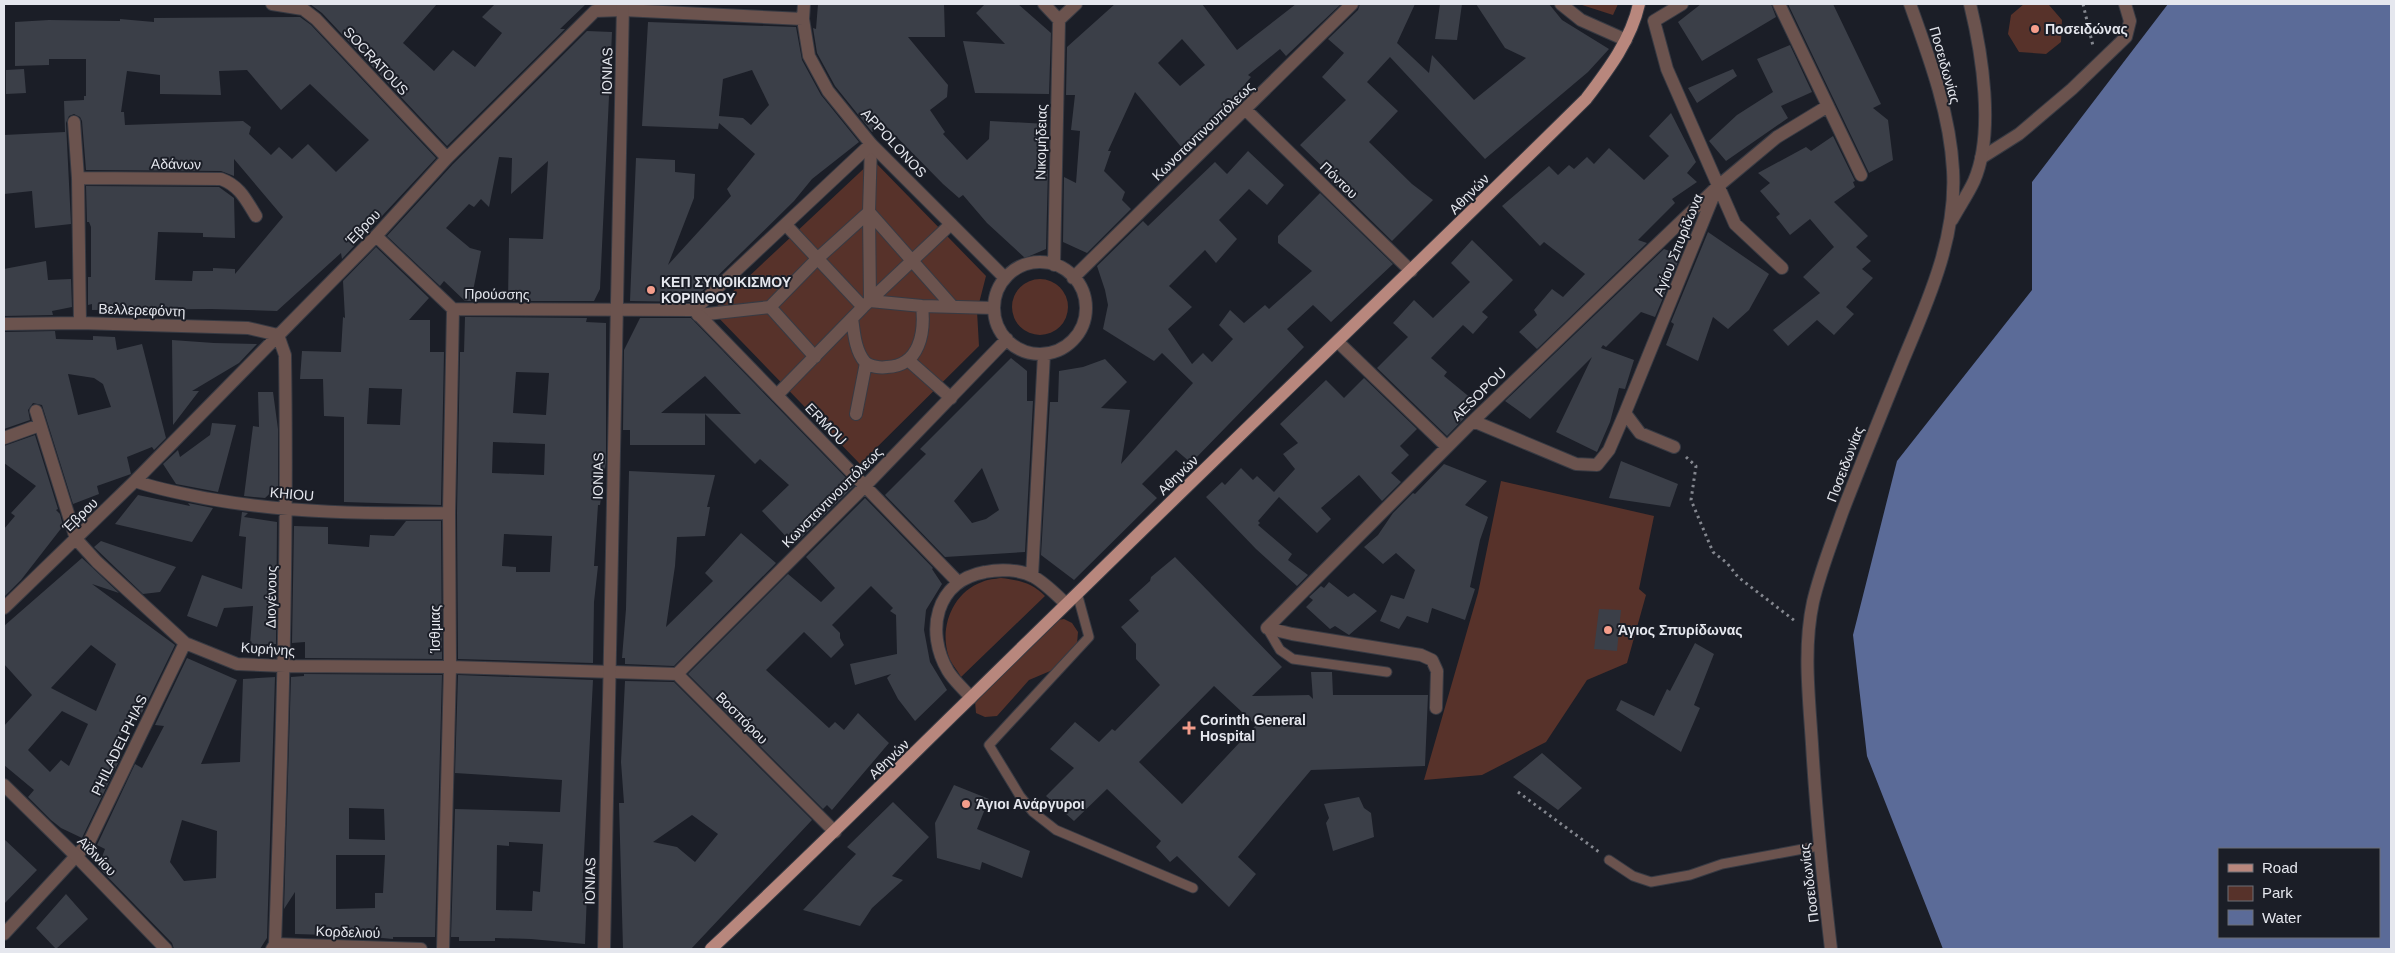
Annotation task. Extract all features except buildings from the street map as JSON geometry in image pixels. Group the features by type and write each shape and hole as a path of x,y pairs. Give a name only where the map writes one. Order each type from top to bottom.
{"main road":[{"name":"Αθηνών","path":"711,949 835,832 1077,593 1338,342 1586,99 1609,69 1626,40 1637,10"}],"street":[{"name":"SOCRATOUS","path":"272,4 303,9 316,19 447,158"},
{"name":"APPOLONOS","path":"804,4 803,20 809,56 828,91 872,144 1005,278"},
{"path":"1044,4 1059,20 1076,4"},
{"name":"Κωνσταντινουπόλεως","path":"1074,278 1352,4"},
{"path":"1560,4 1581,20 1626,40"},
{"path":"1637,10 1654,22 1682,4"},
{"path":"1779,4 1861,175"},
{"name":"Ποσειδωνίας","path":"1831,949 1819,846 1808,696 1809,632 1814,601 1829,550 1857,474 1938,274 1950,224 1953,170 1946,127 1936,78 1910,4"},
{"path":"1950,224 1975,180 1981,158 1985,87 1976,28 1970,4"},
{"path":"1981,158 2019,134 2072,90 2126,37 2130,22 2125,4"},
{"name":"Έβρου","path":"4,608 135,481 376,236 447,158 595,11 623,7 803,20"},
{"name":"IONIAS","path":"604,949 608,670 618,311 623,7"},
{"name":"Νικομήδειας","path":"1054,265 1059,20"},
{"name":"Αγίου Σπυρίδωνα","path":"1473,421 1576,464 1597,465 1609,450 1717,187 1667,69 1654,22"},
{"name":"AESOPOU","path":"1267,628 1473,421 1717,187 1777,137 1828,106"},
{"name":"Πόντου","path":"1246,110 1411,271"},
{"path":"74,122 78,178 80,323"},
{"path":"866,304 872,144"},
{"path":"696,313 872,144"},
{"name":"Αδάνων","path":"78,178 221,180 231,183 241,192 256,216"},
{"path":"1717,187 1735,224 1782,268"},
{"path":"815,357 770,307 869,212"},
{"path":"869,212 911,262 953,306"},
{"path":"776,395 866,304 951,224"},
{"path":"786,226 866,304 994,308"},
{"name":"Προύσσης","path":"376,236 453,309 696,313 770,307"},
{"path":"1041,262 1054,265 1074,278 1082,290 1085,303 1084,318 1079,331 1070,343 1058,351 1031,354 1020,350 1007,339 997,325 994,308 997,290 1005,278 1015,269 1027,264 1041,262"},
{"path":"852,318 860,353 866,363 880,368 893,367 908,360 922,338 924,325 922,306"},
{"name":"Ίσθμιας","path":"443,949 450,667 449,513 453,309"},
{"name":"ERMOU","path":"696,313 957,582"},
{"name":"Βελλερεφόντη","path":"4,324 80,323 248,328 278,335"},
{"name":"Διογένους","path":"273,947 285,666 287,510 284,355 278,335"},
{"name":"Κωνσταντινουπόλεως","path":"677,674 865,486 1007,339"},
{"path":"1338,342 1447,447"},
{"path":"1032,576 1044,354"},
{"path":"908,360 951,398"},
{"path":"856,414 866,363"},
{"name":"Κυρήνης","path":"36,411 76,539 97,562 185,643 237,664 608,670"},
{"path":"1625,414 1640,433 1674,447"},
{"path":"4,438 27,428 40,425"},
{"name":"KHIOU","path":"135,481 157,489 240,504 287,510 370,514 449,513"},
{"path":"971,698 949,673 937,638 937,616 946,596 957,582 978,573 992,570 1011,571 1032,576 1049,588 1066,604"},
{"path":"1267,628 1292,634 1421,655 1432,660 1437,671 1436,708"},
{"name":"PHILADELPHIAS","path":"4,934 89,842 185,643"},
{"path":"608,670 677,674"},
{"name":"Βοσπόρου","path":"677,674 835,832"},
{"name":"Αϊδινίου","path":"4,785 166,949"},
{"name":"Κορδελιού","path":"273,947 421,949"}],"lane":[{"path":"1077,593 1089,637 989,745 1020,796 1033,812 1056,830 1193,888"},
{"path":"1267,628 1280,650 1293,660 1387,672"},
{"path":"1609,860 1633,876 1651,882 1690,875 1722,864 1819,846"}],"path":[{"path":"2083,4 2098,64"},
{"path":"1674,447 1696,466 1691,500 1714,552 1727,563 1738,578 1809,632"},
{"path":"1518,792 1609,860"}],"green space":[{"path":"1579,4 1618,4 1613,15"},
{"path":"2024,4 2049,5 2062,20 2061,42 2046,54 2019,52 2008,34 2011,15"},
{"path":"873,160 986,276 977,311 979,346 860,464 712,311"},
{"path":"1040,279 1055,284 1063,292 1068,307 1063,322 1055,330 1040,335 1025,330 1017,322 1012,307 1017,292 1025,284"},
{"path":"1501,481 1654,516 1639,589 1646,595 1627,663 1587,680 1546,742 1482,775 1424,780 1478,593"},
{"path":"1001,578 1025,583 1045,596 961,677 950,660 947,649 947,625 950,614 962,595 971,587 987,580"},
{"path":"1064,619 1072,623 1078,632 1077,644 1062,666 1029,680 997,716 985,717 976,713 975,701 1058,620"}],"water":[{"path":"2168,4 2391,4 2391,949 1943,949 1867,756 1853,635 1897,461 2032,290 2032,182"}],"place":[{"name":"Ποσειδώνας","path":"2035,29"},
{"name":"ΚΕΠ ΣΥΝΟΙΚΙΣΜΟΥ ΚΟΡΙΝΘΟΥ","path":"651,290"},
{"name":"Άγιος Σπυρίδωνας","path":"1608,630"},
{"name":"Corinth General Hospital","path":"1189,728"},
{"name":"Άγιοι Ανάργυροι","path":"966,804"}]}
